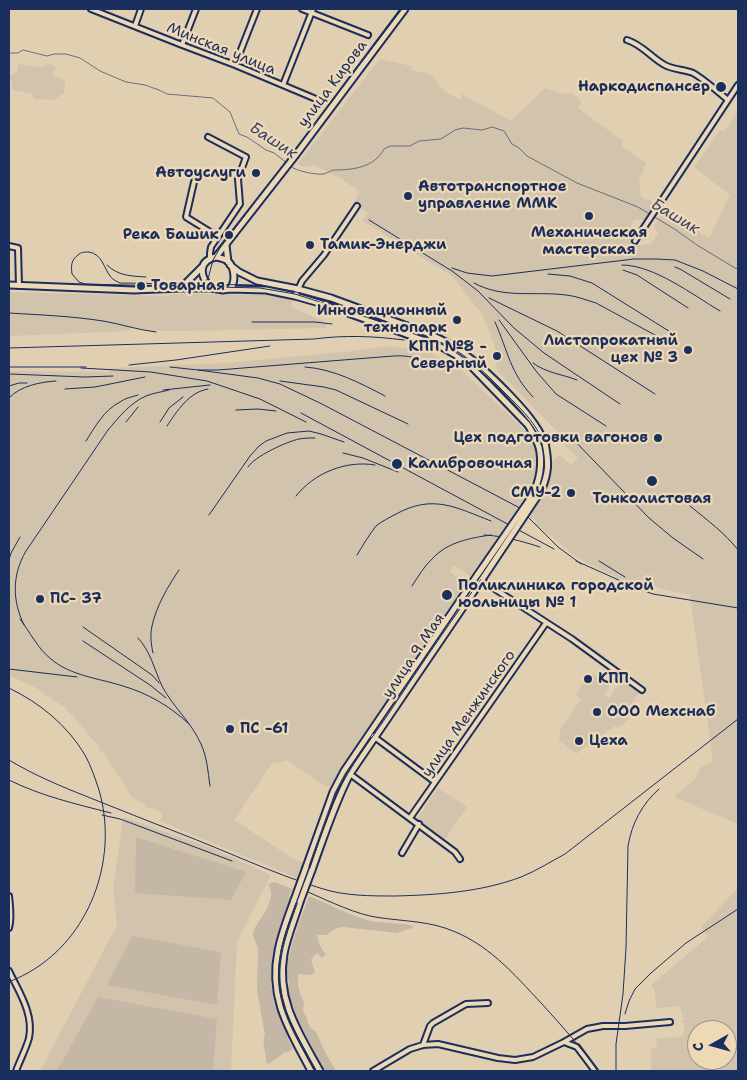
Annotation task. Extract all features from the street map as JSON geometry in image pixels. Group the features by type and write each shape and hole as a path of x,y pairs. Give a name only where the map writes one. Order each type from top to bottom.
{"main road":[{"name":"улица Кирова","path":"216,257 295,156 405,9"},
{"path":"9,285 134,290 181,288 230,289 234,279 226,245"},
{"path":"181,288 206,261 216,257 229,263"},
{"name":"улица 9 Мая","path":"229,263 239,272 256,281 331,298 429,334 459,349 476,362 524,410 537,427 545,443 548,461 546,480 541,491 372,735 344,771 333,792 294,900 277,952 275,968 277,998 281,1010 311,1071"},
{"path":"202,267 205,279 211,288"},
{"name":"улица 9 Мая","path":"230,289 266,290 295,296 323,304 442,347 472,367 528,425 539,446 542,462 536,488 481,576"},
{"name":"улица 9 Мая","path":"320,1071 292,1017 284,997 282,968 284,953 334,808 350,774 372,735"}],"street":[{"name":"Минская улица","path":"91,9 316,99"},
{"path":"134,26 142,9"},
{"path":"182,45 196,9"},
{"path":"235,65 257,9"},
{"path":"302,9 312,11 368,35"},
{"path":"283,86 312,11"},
{"path":"627,40 633,42 662,64 694,74 728,100"},
{"path":"634,240 738,85"},
{"path":"208,138 246,157 238,179 240,204 211,247 210,259"},
{"path":"194,182 186,218 217,238"},
{"path":"295,296 307,273 324,255 357,206"},
{"path":"9,246 18,248 19,286"},
{"path":"487,584 572,639 642,690"},
{"name":"улица Менжинского","path":"410,818 546,622"},
{"path":"372,735 435,782"},
{"path":"350,774 419,824 455,852 460,859"},
{"path":"402,854 419,824"},
{"path":"9,896 9,928"},
{"path":"9,971 28,1012 30,1021 28,1040 16,1071"},
{"path":"423,1045 433,1023 466,1004 488,1003"},
{"path":"373,1071 410,1049 423,1045 438,1044 498,1058 515,1060 533,1057 587,1029 603,1026 670,1022"},
{"path":"564,1042 577,1047 595,1071"}],"shaded area":[{"path":"380,59 411,66 412,70 432,75 444,91 460,100 462,94 511,121 545,88 561,94 573,93 581,102 578,108 623,141 621,146 646,163 639,181 641,197 656,203 646,220 634,220 629,229 630,238 640,245 651,244 658,233 654,227 664,210 709,238 730,195 694,167 720,130 724,131 738,112 738,824 674,797 695,779 701,767 713,761 690,595 640,582 638,586 601,570 569,552 568,549 536,525 536,521 529,517 546,492 553,461 560,455 571,465 578,458 562,443 563,438 497,370 494,344 482,314 452,276 363,221 367,212 353,203 360,192 340,178 314,165 303,167 298,163"},
{"path":"50,63 56,68 52,75 65,81 64,93 54,100 36,99 33,98 33,94 13,90 9,76 17,72 18,64 40,67"},
{"path":"9,292 167,296 174,294 273,295 292,301 291,307 327,323 326,328 151,331 130,328 129,331 9,336"},
{"path":"386,346 426,350 460,369 531,436 538,462 532,483 511,518 522,524 489,566 487,560 480,562 470,576 454,565 450,572 466,583 330,786 325,786 287,760 273,762 234,820 295,860 304,863 299,879 160,821 163,813 145,806 145,804 132,797 103,752 99,751 99,747 64,707 36,688 9,675 9,371 109,372 110,368 225,363 354,351"},
{"path":"590,674 594,674 610,686 604,694 609,698 622,679 640,691 631,706 632,716 621,726 613,727 576,754 559,740 560,729 581,699 575,695"},
{"path":"438,788 467,807 445,839 417,819"},
{"path":"123,817 214,849 271,875 237,942 231,1071 40,1071 117,925 113,891"},
{"path":"136,837 246,872 231,900 135,893"},
{"path":"275,882 292,889 275,948 271,974 274,999 293,1049 285,1052 269,1064 266,1062 265,1035 257,990 258,948 253,936 254,929 267,909 271,897 268,884"},
{"path":"738,888 738,1071 651,1071 651,1048 657,1047 656,1039 683,1036 685,1023 682,1020 685,1019 680,1006 656,1008 655,990 651,985 708,937 701,927"},
{"path":"309,896 363,919 413,926 413,928 397,933 343,927 337,928 326,935 317,935 326,955 322,958 317,953 311,959 315,973 308,975 298,974 298,984 304,1003 303,1012 310,1028 316,1032 336,1071 322,1071 289,1004 289,982 286,975 287,963"},
{"path":"132,936 221,952 217,1005 107,985"},
{"path":"98,997 217,1019 213,1071 57,1071"}],"waterway":[{"name":"Башик","path":"9,53 18,53 23,50 47,56 66,54 80,58 100,71 126,82 145,85 167,94 213,98 230,112 239,134 274,153 287,163"},
{"name":"Башик","path":"290,166 301,171 320,174 334,170 356,168 369,164 384,149 390,146 410,146 419,141 441,139 455,130 463,128 482,130 492,127 504,131 512,144 527,156 577,183 638,207 738,269"}],"tram line":[{"path":"199,285 208,279 213,260 220,248 402,9"},
{"path":"315,1071 295,1036 283,1007 278,970 287,930 335,793 345,774 534,497 543,471 543,450 535,430 517,408 467,361 439,343 295,294 260,288 85,284 79,282 72,274 73,261 82,253 89,252 97,255 111,277 120,283 260,285 296,292 431,338 457,351 483,372 529,418 537,429 543,443 546,469 541,487 533,504 354,764 337,794 323,831 286,937 280,970 284,1006 316,1071"},
{"path":"107,265 120,273 146,277"}],"railway":[{"path":"369,220 452,271 478,291 514,328 544,353 620,404"},
{"path":"452,268 467,273 492,276 634,259 675,260 703,271 738,289"},
{"path":"622,265 634,266 660,275 720,311"},
{"path":"675,267 730,299"},
{"path":"623,270 637,275 688,308"},
{"path":"548,274 570,276 592,283 672,333"},
{"path":"474,283 485,288 507,293 554,294 581,298 596,303 666,341"},
{"path":"489,298 557,331 655,394"},
{"path":"9,313 91,319 156,332"},
{"path":"499,320 536,371 556,394 606,426"},
{"path":"252,322 315,322 332,324"},
{"path":"495,322 514,370 533,397"},
{"path":"9,348 347,337 404,340"},
{"path":"129,365 270,346"},
{"path":"433,364 413,357 398,356 198,370 258,378 280,384 322,404 518,507 558,547 581,564"},
{"path":"533,363 549,371 577,380"},
{"path":"9,367 86,367"},
{"path":"170,367 198,370"},
{"path":"305,367 336,374 385,396"},
{"path":"81,368 151,372 207,381 260,399 306,422"},
{"path":"10,374 85,377 113,376"},
{"path":"65,389 95,387 145,377"},
{"path":"9,398 19,390 31,385 56,381"},
{"path":"280,381 336,390 408,424"},
{"path":"9,386 27,383"},
{"path":"163,390 210,385"},
{"path":"167,426 179,408 189,398 208,389"},
{"path":"24,625 17,606 15,588 18,569 26,551 116,420 140,399 169,390"},
{"path":"86,441 100,419 114,405 138,395"},
{"path":"160,422 169,408 183,397"},
{"path":"126,422 138,407"},
{"path":"236,410 258,409 276,411"},
{"path":"301,413 554,549"},
{"path":"209,515 250,456 266,441 287,433 309,431 344,442"},
{"path":"571,437 649,518 703,559"},
{"path":"248,467 257,458 279,446 299,439 315,438"},
{"path":"343,453 363,458 398,472"},
{"path":"296,496 312,481 331,470 353,464 375,465"},
{"path":"357,555 376,526 409,508 421,505 444,505 455,507 491,521"},
{"path":"690,506 722,532 738,550"},
{"path":"484,535 499,536 540,547"},
{"path":"412,586 427,564 445,548 467,539 491,535"},
{"path":"9,560 20,537"},
{"path":"576,561 653,594 738,608"},
{"path":"599,561 625,577"},
{"path":"153,653 151,629 156,611 179,570"},
{"path":"20,619 42,650 59,665 85,676 141,692 166,706 189,724"},
{"path":"83,627 152,675 159,683"},
{"path":"138,638 149,655 166,694 193,729 201,744 206,759 210,786"},
{"path":"83,641 150,685 166,698"},
{"path":"9,669 77,677"},
{"path":"9,688 52,716 70,734 85,755 99,790 104,815 105,840 102,865 96,889 86,913 73,934 56,952 36,968 9,982"},
{"path":"9,760 67,789 267,869 320,888 338,893 357,895 427,895 459,892 506,882 527,875 565,854 738,719"},
{"path":"9,780 46,795 111,813"},
{"path":"616,1071 616,1044 623,994 626,948 628,846 632,829 639,814 659,789"},
{"path":"102,815 120,819 232,861"},
{"path":"299,888 361,914 436,925 474,941 487,950 521,981 571,1037 598,1071"},
{"path":"625,1014 635,989 651,973 686,943 738,909"}],"place":[{"name":"Наркодиспансер","path":"721,87"},
{"name":"Автоуслуги","path":"256,173"},
{"name":"Автотранспортное управление ММК","path":"408,196"},
{"name":"Механическая мастерская","path":"589,216"},
{"name":"Река Башик","path":"229,235"},
{"name":"Тамик-Энерджи","path":"310,245"},
{"name":"Товарная","path":"141,286"},
{"name":"Инновационный технопарк","path":"457,320"},
{"name":"Листопрокатный цех № 3","path":"688,350"},
{"name":"КПП №8 - Северный","path":"497,356"},
{"name":"Цех подготовки вагонов","path":"658,438"},
{"name":"Калибровочная","path":"397,464"},
{"name":"Тонколистовая","path":"652,481"},
{"name":"СМУ-2","path":"571,493"},
{"name":"Поликлиника городской юольницы № 1","path":"447,595"},
{"name":"ПС- 37","path":"40,599"},
{"name":"КПП","path":"588,679"},
{"name":"ООО Мехснаб","path":"597,712"},
{"name":"ПС -61","path":"230,729"},
{"name":"Цеха","path":"579,741"}]}
